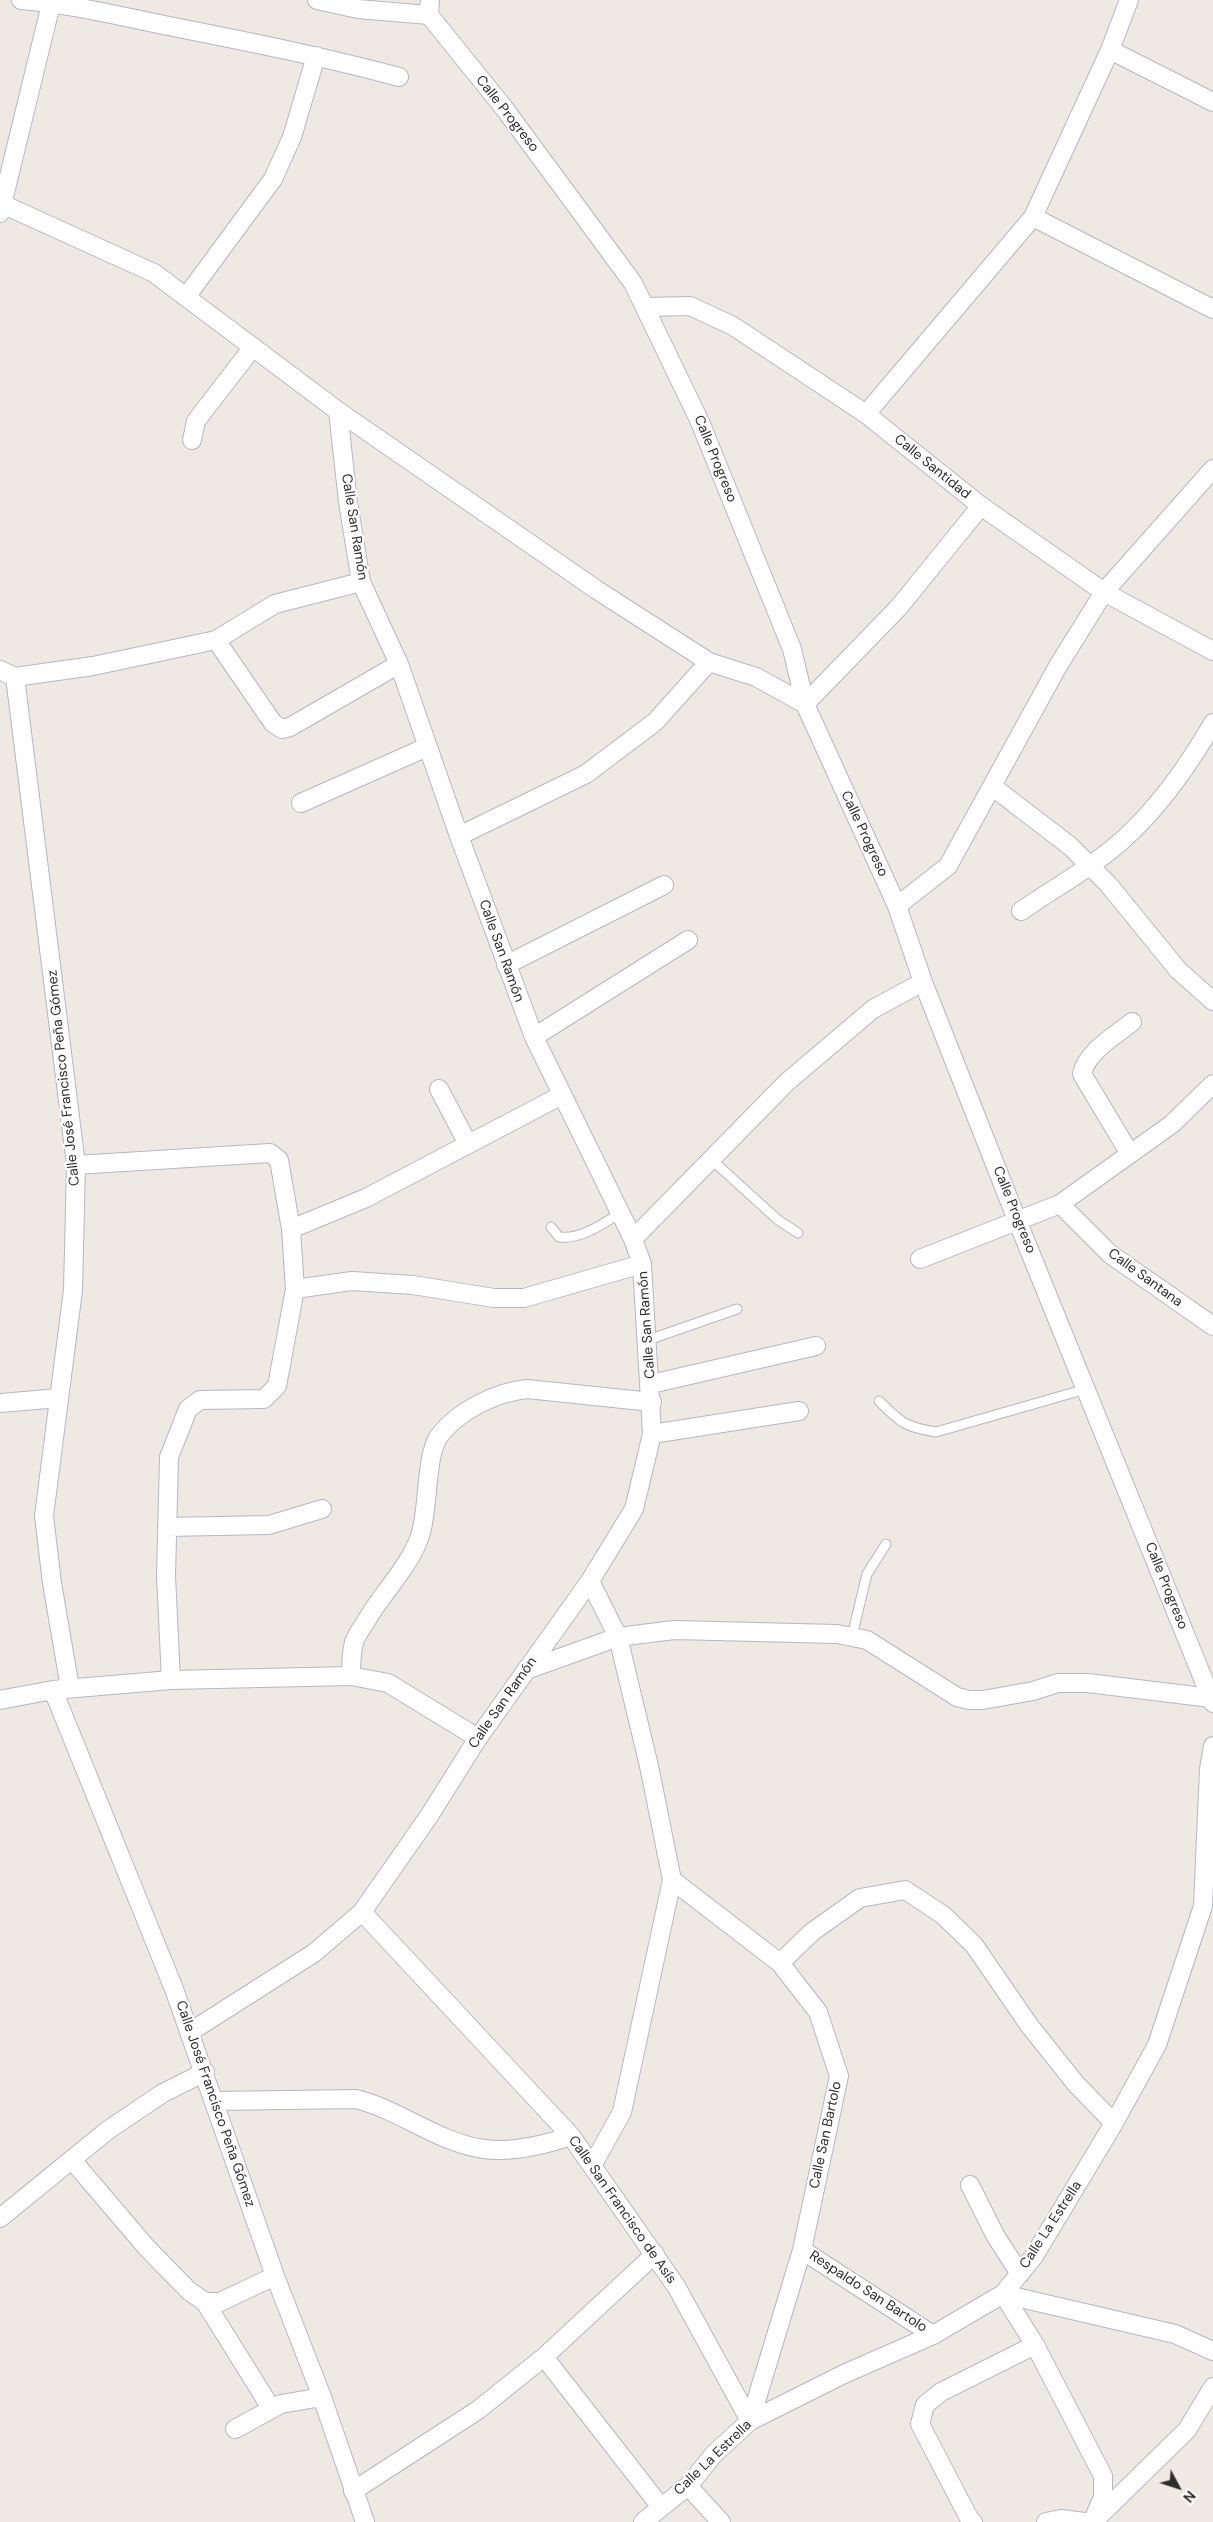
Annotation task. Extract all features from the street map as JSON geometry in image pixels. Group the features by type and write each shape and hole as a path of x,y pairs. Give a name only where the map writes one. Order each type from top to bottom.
{"street":[{"path":"21,0 52,1 316,56 399,77"},
{"path":"317,0 358,9 429,8"},
{"path":"866,414 1032,217 1110,50 1129,0"},
{"path":"52,1 1,207 154,273 338,410 597,590 709,662 756,677 805,704 899,607 981,506"},
{"name":"Calle Progreso","path":"429,8 633,283 700,422 792,649 805,704 897,906 923,982 1017,1220 1212,1700"},
{"path":"1110,50 1213,102"},
{"path":"186,297 273,179 292,137 316,56"},
{"path":"1032,217 1213,309"},
{"name":"Calle Santidad","path":"645,307 690,306 733,326 866,414 981,506 1104,592 1213,651"},
{"path":"192,440 196,422 253,347"},
{"name":"Calle San Ramón","path":"190,2032 314,1953 362,1912 429,1816 478,1738 590,1582 634,1509 652,1434 651,1384 642,1264 634,1239 534,1037 459,836 399,664 361,582 348,502 338,410"},
{"path":"897,906 948,866 1058,666 1104,592 1213,469"},
{"path":"8,674 93,666 216,640 275,604 361,582"},
{"path":"216,640 273,724 282,729 290,727 399,664"},
{"path":"459,836 586,774 655,722 709,662"},
{"name":"Calle José Francisco Peña Gómez","path":"8,674 76,1165 73,1290 44,1516 61,1689 205,2072 275,2276 322,2397 365,2522"},
{"path":"1021,911 1088,866 1127,836 1156,803 1200,744 1213,723"},
{"path":"301,803 428,746"},
{"path":"993,787 1070,846 1108,884 1178,970 1213,1001"},
{"path":"506,965 664,885"},
{"path":"534,1037 688,940"},
{"path":"634,1239 787,1082 866,1015 923,982"},
{"path":"1130,1154 1082,1074 1084,1065 1096,1051 1132,1022"},
{"path":"920,1259 1060,1204 1172,1124 1213,1084"},
{"path":"439,1089 468,1144"},
{"path":"291,1229 366,1198 562,1095"},
{"path":"76,1165 270,1152 278,1160 291,1229 295,1289 277,1386 264,1399 200,1400 188,1409 169,1457 166,1576 171,1680"},
{"name":"Calle Santana","path":"1060,1204 1110,1254 1213,1326"},
{"path":"295,1289 352,1281 413,1286 494,1298 524,1298 642,1264"},
{"path":"651,1384 816,1346"},
{"path":"350,1676 354,1640 410,1556 420,1537 426,1513 432,1457 438,1438 451,1423 476,1406 520,1390 652,1402"},
{"path":"0,1403 59,1398"},
{"path":"652,1434 799,1411"},
{"path":"167,1527 269,1525 322,1509"},
{"path":"590,1582 618,1637 649,1766 672,1880 622,2112 593,2164"},
{"path":"526,1670 618,1637 674,1630 837,1634 867,1640 957,1697 970,1700 983,1700 1033,1691 1058,1683 1088,1684 1212,1700"},
{"path":"0,1700 61,1689 171,1680 350,1676 388,1683 478,1738"},
{"name":"Calle La Estrella","path":"643,2522 688,2486 714,2454 750,2421 844,2374 933,2334 1003,2294 1034,2256 1114,2124 1157,2044 1204,1906 1209,1769 1213,1746"},
{"name":"Calle San Bartolo","path":"672,1880 780,1963 818,2012 839,2076 802,2250 750,2421"},
{"path":"780,1963 812,1932 860,1898 905,1890 943,1915 974,1945 1035,2032 1076,2084 1114,2124"},
{"name":"Calle San Francisco de Asís","path":"362,1912 571,2136 593,2164 676,2286 750,2421"},
{"path":"0,2218 108,2130 163,2093 205,2072"},
{"path":"214,2101 356,2099 373,2103 459,2143 485,2150 537,2146 571,2136"},
{"path":"72,2160 147,2248 189,2291 205,2302 270,2408"},
{"path":"970,2185 995,2235 1020,2274"},
{"name":"Respaldo San Bartolo","path":"802,2250 933,2334"},
{"path":"354,2491 478,2410 544,2357 655,2254"},
{"path":"205,2302 220,2302 275,2276"},
{"path":"1003,2294 1035,2345 1104,2476 1103,2497 1092,2522"},
{"path":"1003,2294 1175,2334 1213,2351"},
{"path":"973,2522 970,2520 920,2424 925,2405 941,2392 1035,2345"},
{"path":"544,2357 662,2507"},
{"path":"1092,2522 1148,2471 1187,2430 1213,2387"},
{"path":"235,2430 270,2408 281,2404 322,2397"},
{"path":"688,2486 721,2522"},
{"path":"1046,2522 1061,2519 1084,2522"}],"lane":[{"path":"712,1160 778,1220 798,1233"},
{"path":"551,1227 559,1237 567,1238 598,1227 620,1213"},
{"path":"648,1340 737,1309"},
{"path":"879,1401 899,1421 913,1428 936,1432 1086,1388"},
{"path":"852,1636 867,1574 886,1544"}]}
